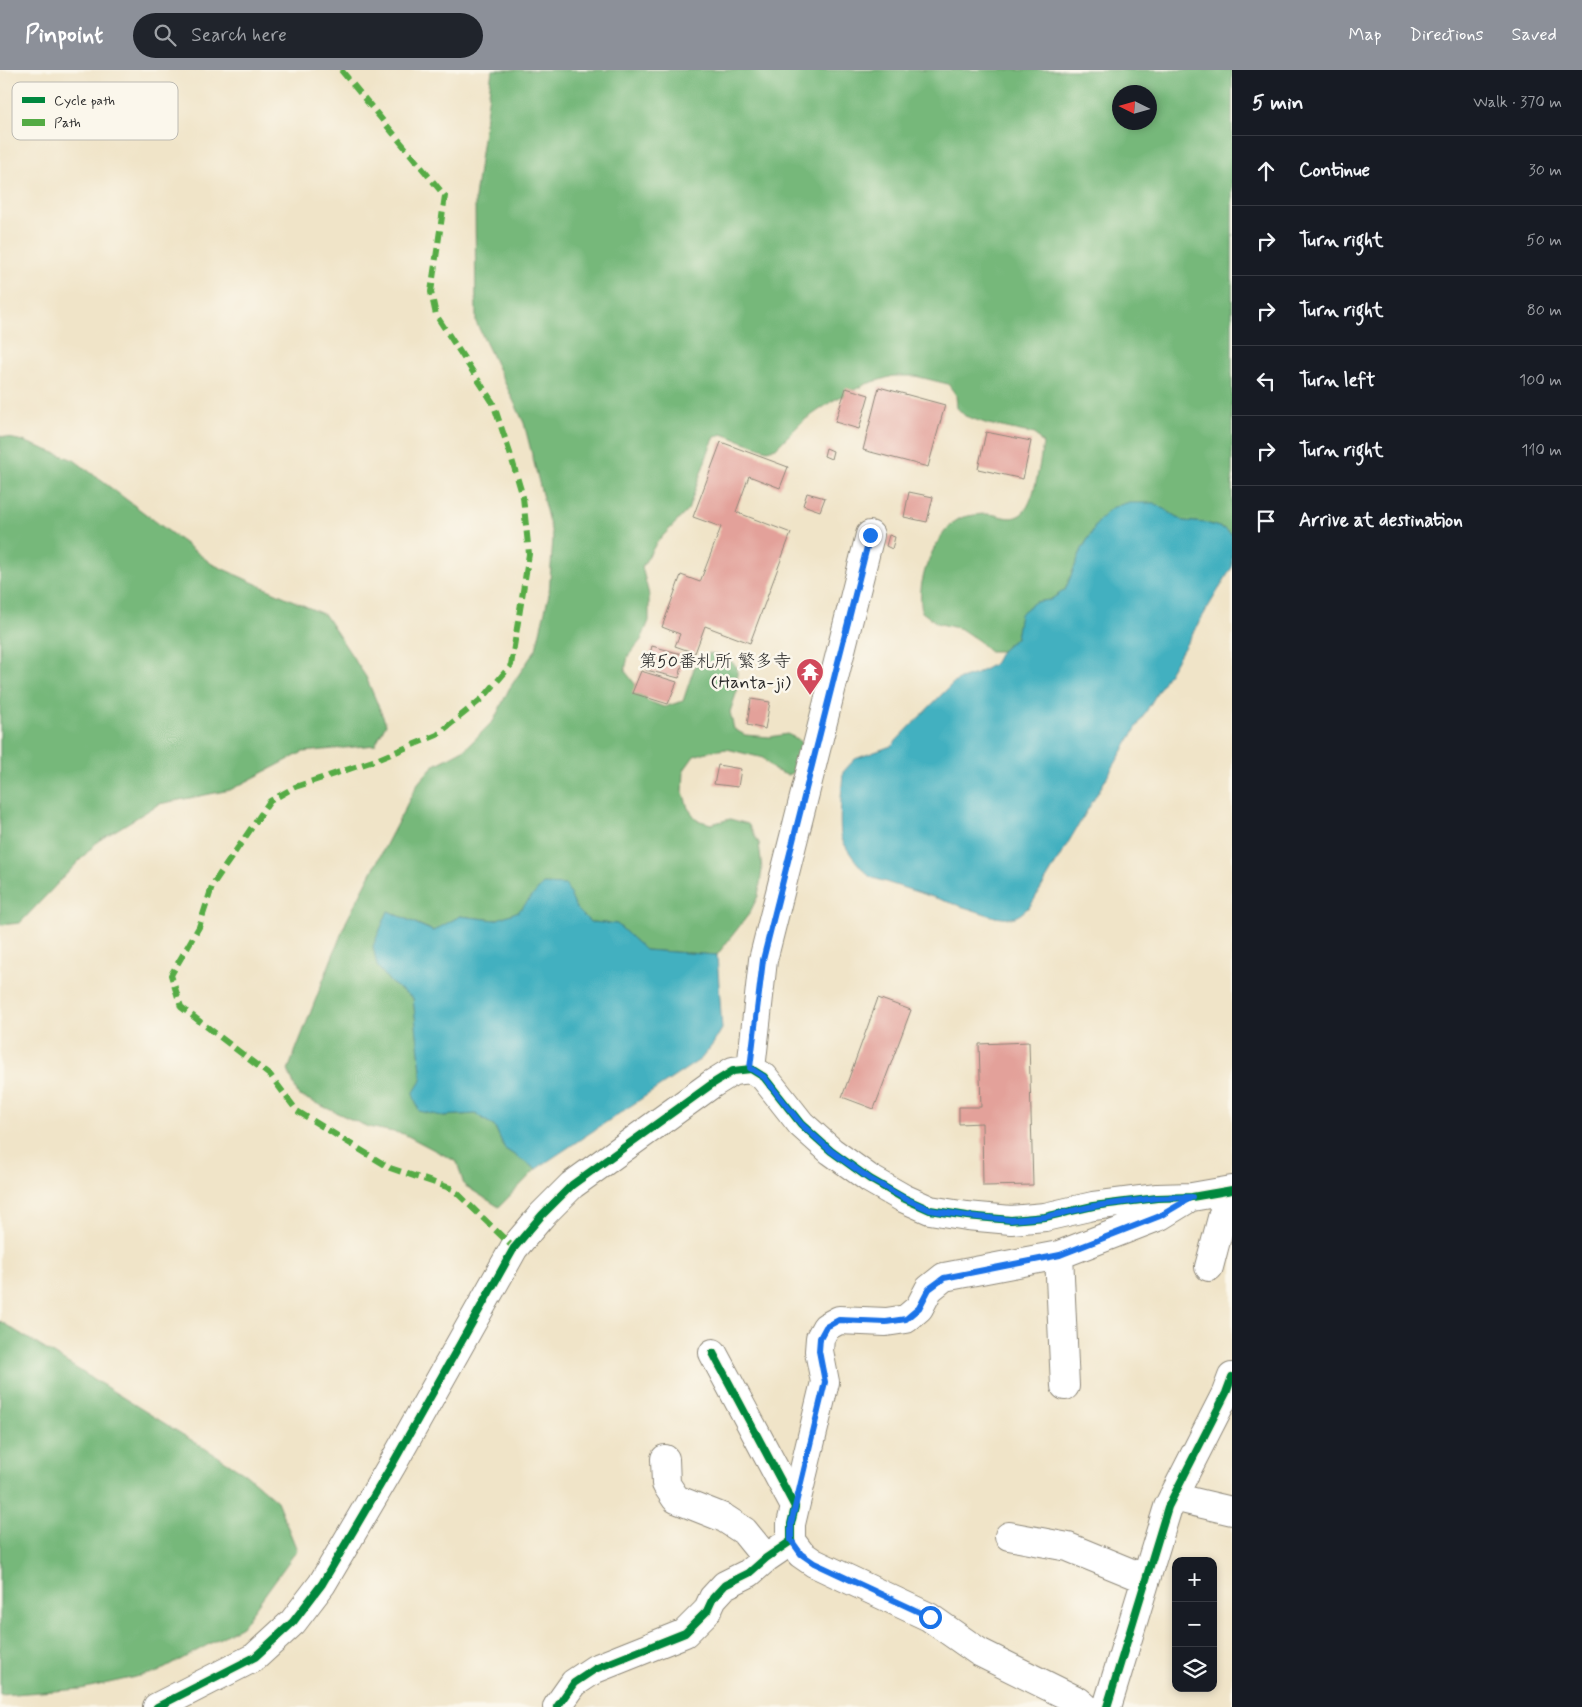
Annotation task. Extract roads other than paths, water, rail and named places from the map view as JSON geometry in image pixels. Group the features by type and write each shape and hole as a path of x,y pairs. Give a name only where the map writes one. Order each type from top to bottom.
{"street":[{"path":"750,1068 763,960 870,535"},
{"path":"157,1707 255,1657 293,1622 322,1584 392,1466 514,1248 542,1215 572,1186 732,1070 750,1068 764,1077 801,1124 831,1151 870,1179 930,1210 1011,1220 1045,1217 1094,1206 1157,1198 1192,1197 1230,1190 1209,1267"},
{"path":"1085,1707 1078,1701 979,1652 930,1617 814,1563 801,1554 791,1540 791,1524 825,1382 819,1351 820,1338 826,1327 839,1320 886,1322 906,1319 919,1308 929,1289 944,1278 1060,1255 1160,1216 1192,1197"},
{"path":"1060,1255 1065,1386"},
{"path":"713,1353 795,1507"},
{"path":"1107,1707 1168,1507 1226,1393 1232,1377"},
{"path":"665,1459 666,1484 676,1499 724,1518 744,1531 766,1558"},
{"path":"1173,1497 1232,1511"},
{"path":"1009,1536 1068,1547 1146,1579"},
{"path":"557,1707 575,1695 595,1669 685,1633 707,1611 713,1598 725,1585 749,1573 791,1540"}],"water":[{"path":"1126,503 1154,503 1183,521 1206,523 1225,529 1232,535 1232,567 1031,905 1015,917 995,917 870,877 854,860 842,839 840,816 843,772 855,759 891,746 952,684 994,664 1001,651 1016,638 1020,614 1035,602 1050,600 1065,590 1082,549 1099,520 1111,508"},
{"path":"543,884 566,885 576,908 590,922 617,924 645,950 717,955 722,1029 701,1059 536,1169 505,1149 495,1127 476,1114 442,1116 419,1111 413,1094 422,1079 413,998 391,983 377,966 373,946 388,911 433,931 460,916 495,920 519,911"}],"place":[{"name":"第50番札所 繁多寺 (Hanta-ji)","path":"810,696"}]}
